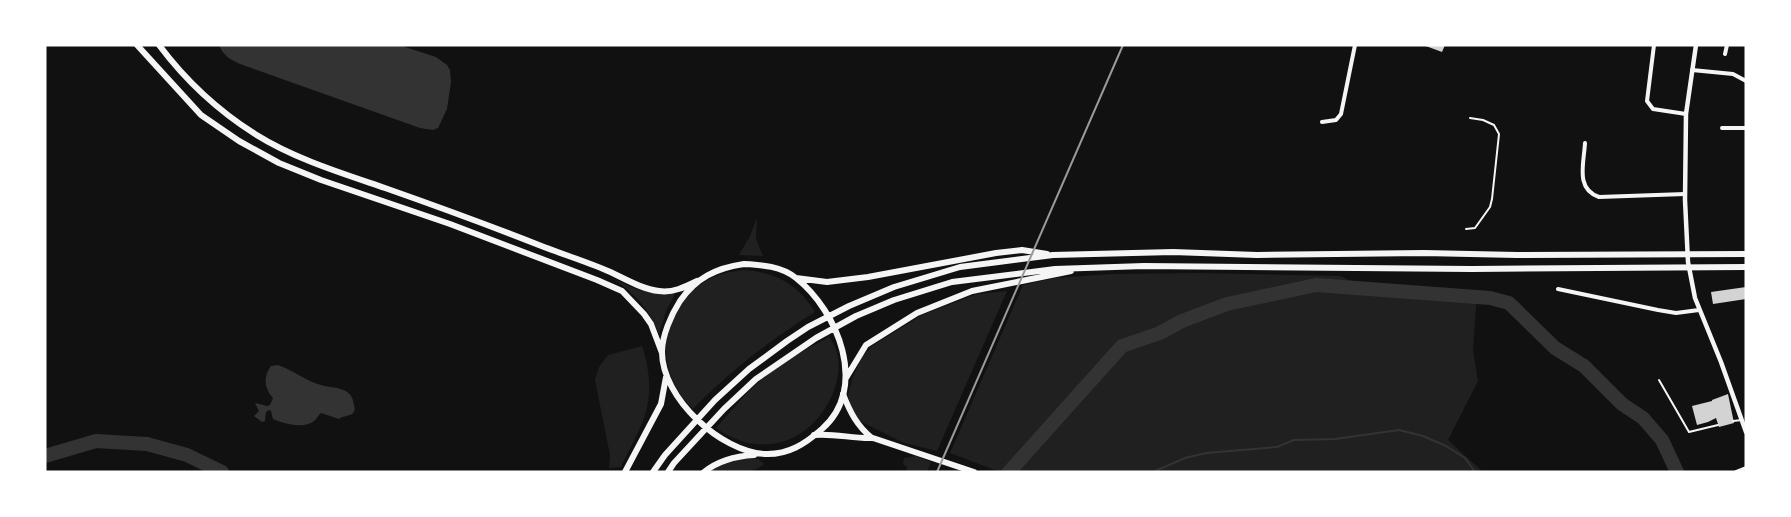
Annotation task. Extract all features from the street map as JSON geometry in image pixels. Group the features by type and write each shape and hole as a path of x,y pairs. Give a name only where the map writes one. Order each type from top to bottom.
{"main road":[{"path":"136,45 201,115 239,141 279,163 321,180 450,224 622,291 651,324 671,385 684,405 716,435 736,447 764,454"},
{"path":"159,45 177,70 212,104 256,135 291,153 459,214 657,291 678,290 716,270 744,264 768,265 795,278 827,282 868,277 996,253 1022,250 1053,255"},
{"path":"653,472 665,455 715,400 749,369 808,327 894,287 960,267 1053,255 1173,252 1257,255 1746,254"},
{"path":"668,472 724,409 756,379 816,338 856,316 894,300 952,282 1054,268 1144,266 1472,269 1746,267"},
{"path":"845,380 866,345 917,313 972,291 1083,268"},
{"path":"704,472 721,462 735,458 785,452 797,448 814,436 831,419 837,409 845,380 845,361 840,339 819,302 795,278"},
{"path":"662,353 672,315 698,281"},
{"path":"625,472 661,404 666,384 666,372"},
{"path":"843,394 850,414 873,438 974,472"},
{"path":"814,436 828,434 858,439 873,438"}],"street":[{"path":"1322,122 1336,120 1341,114 1355,45"},
{"path":"1654,45 1647,101 1653,109 1686,114"},
{"path":"1696,45 1686,114 1685,194 1688,262 1699,310 1744,419 1746,432"},
{"path":"1725,54 1727,45"},
{"path":"1692,70 1733,74 1745,79"},
{"path":"1722,128 1746,128"},
{"path":"1585,143 1583,183 1592,195 1599,197 1685,194"},
{"path":"1558,289 1676,313 1699,310"},
{"path":"1736,472 1746,468"}],"lane":[{"path":"1466,230 1475,228 1490,207 1499,134 1494,125 1470,118"},
{"path":"1659,380 1689,432 1718,425"},
{"path":"1733,421 1744,419"}],"shaded area":[{"path":"219,45 399,45 436,57 447,65 451,82 447,109 438,128 433,130 420,128 239,63 225,55"},
{"path":"757,218 756,239 763,256 739,255 750,236"},
{"path":"745,270 776,277 794,287 815,312 751,357 693,409 677,388 668,366 666,343 671,322 682,302 698,286 719,275"},
{"path":"1112,274 1340,276 1358,284 1477,293 1473,350 1478,381 1448,440 1483,472 1000,472 950,453 1023,285 1055,278"},
{"path":"612,278 643,291 676,292 666,311 659,334 651,316 640,302"},
{"path":"1007,291 937,451 904,443 860,421 852,410 848,395 862,357 872,346 922,315 977,294"},
{"path":"829,337 836,349 839,370 834,390 814,423 800,434 785,441 769,444 751,443 733,438 716,428 747,393 768,374"},
{"path":"642,346 649,378 646,411 621,467 609,468 610,455 595,380 599,367 608,355"},
{"path":"278,365 315,383 346,391 353,399 354,412 339,419 321,413 310,423 300,425 273,419 269,410 266,412 265,421 262,422 254,416 259,411 255,403 270,405 273,398 266,386 266,378 271,366"},
{"path":"916,456 931,462 927,472 906,472 907,467 903,464 904,458"},
{"path":"747,458 758,459 764,464 745,472 710,472 723,464"}],"building":[{"path":"1423,45 1445,45 1442,52"},
{"path":"1746,287 1746,299 1713,304 1711,292"},
{"path":"1728,394 1734,423 1719,427 1716,418 1697,425 1692,406"}],"waterway":[{"path":"1009,472 1122,346 1160,333 1182,321 1227,304 1316,285 1490,298 1509,303 1555,348 1584,366 1622,404 1643,418 1662,440 1677,472"},
{"path":"1153,472 1185,458 1206,453 1277,447 1294,440 1335,439 1399,430 1423,436 1446,446 1465,458 1475,472"},
{"path":"45,456 96,441 147,444 187,455 222,472"}],"railway":[{"path":"937,472 1123,45"}]}
